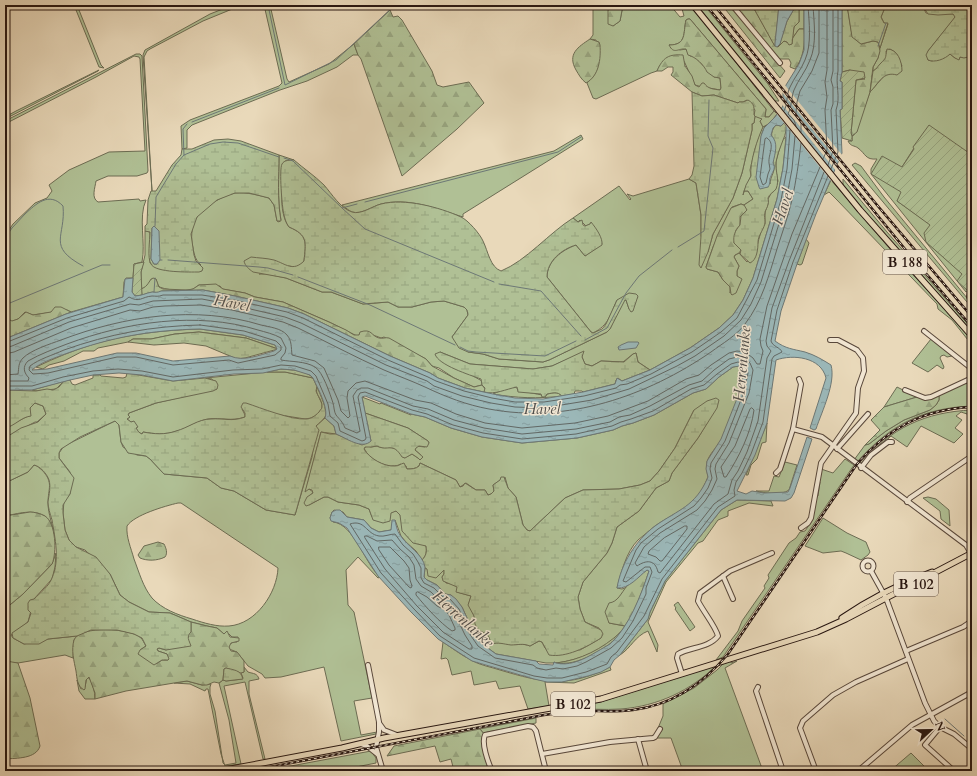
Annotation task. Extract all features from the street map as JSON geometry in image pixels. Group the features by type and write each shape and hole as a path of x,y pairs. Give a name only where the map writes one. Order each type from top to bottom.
{"main road":[{"name":"B 188","path":"693,5 840,186 883,237 972,336"},
{"name":"B 102","path":"220,771 360,744 378,739 601,699 831,626 915,578 945,567 972,554"}],"street":[{"path":"732,5 780,63"},
{"path":"972,280 969,297 972,301"},
{"path":"924,331 972,369"},
{"path":"830,340 838,340 857,350 863,358 865,367 858,388 856,413 835,447"},
{"path":"776,473 780,469 793,429 801,384 799,378"},
{"path":"905,390 925,398 932,398 972,378"},
{"path":"801,528 808,523 811,518 819,467 824,457 868,414"},
{"path":"793,429 819,436 835,447 966,545 972,554"},
{"path":"862,468 870,455 888,442 892,442"},
{"path":"907,502 910,498 972,456"},
{"path":"682,674 677,658 678,654 706,645 718,636 698,601 700,593 730,571 772,553"},
{"path":"871,571 885,596 930,714 940,727 954,734 972,749"},
{"path":"723,576 733,599"},
{"path":"906,651 972,622"},
{"path":"816,771 800,731 800,726 803,721 833,695 856,682 908,658"},
{"path":"368,665 379,732 376,747 383,771"},
{"path":"758,687 756,691 783,771"},
{"path":"858,771 912,725 972,692"},
{"path":"378,722 384,730 390,734 400,736"},
{"path":"492,771 487,758 483,739 485,735 528,726 533,727 536,731 546,771"},
{"path":"940,727 925,745 954,771"},
{"path":"542,754 610,742 655,737 660,729"},
{"path":"638,739 647,771"},
{"path":"360,744 367,746 378,754"}],"green space":[{"path":"74,5 77,5 101,65 104,68 99,67"},
{"path":"233,5 242,5 203,21 150,49 144,57 152,191 143,55 145,50 210,14"},
{"path":"264,5 270,5 287,79 289,82 329,64 354,44 358,55 353,55 337,67 307,81 280,90 192,125 187,130 187,148 182,149 181,126 190,120 279,86 282,83"},
{"path":"593,5 608,5 612,7 610,8 613,26 620,21 623,5 670,5 680,17 684,16 681,5 691,5 774,111 769,117 765,117 766,109 690,19 686,20 684,34 681,41 679,43 669,45 680,50 686,49 690,56 694,56 714,77 720,78 720,90 695,85 684,61 660,65 657,71 596,99 593,98 587,83 595,73 598,64 596,40 590,39 593,35"},
{"path":"608,5 623,5 620,21 613,26 608,24 608,10 612,8"},
{"path":"697,5 704,5 768,84 779,101 774,101"},
{"path":"722,5 752,5 775,46 778,47 784,41 792,44 792,39 799,29 804,29 803,50 795,69 790,67 791,63 789,59 779,59 776,61 785,71 780,78"},
{"path":"752,5 779,5 775,46 773,43"},
{"path":"794,5 799,5 799,22 794,27 792,44 789,45 784,41 779,46 787,21 794,9"},
{"path":"799,5 804,5 804,29 799,29 792,39 794,27 799,22"},
{"path":"842,5 847,5 852,35 854,38 861,44 873,41 878,42 880,51 873,67 870,92 857,132 852,136 851,133 856,80 865,79 850,70 842,72"},
{"path":"847,5 886,5 881,17 884,23 888,23 880,48 878,42 873,41 861,44 852,37"},
{"path":"886,5 922,5 926,13 954,14 954,19 928,51 928,60 932,61 950,54 955,58 972,56 972,78 969,80 969,85 972,90 972,155 967,152 914,148 902,167 902,192 897,201 931,225 926,242 963,274 968,290 969,280 970,281 968,291 966,292 871,174 871,169 877,159 868,158 848,141 852,141 852,136 854,135 870,92 884,76 891,73 895,74 902,66 896,53 890,49 886,51 886,58 884,61 873,71 873,67 878,58 888,24 884,23 881,17"},
{"path":"922,5 972,5 972,56 964,58 960,57 959,60 950,54 940,60 928,60 926,55 928,51 955,17 953,14 928,14"},
{"path":"390,10 393,17 398,16 402,20 432,71 437,85 443,87 469,82 484,103 457,129 402,176 361,59 354,44"},
{"path":"690,19 766,109 765,117 769,117 774,111 777,114 770,123 763,127 760,121 762,119 754,116 755,110 747,100 738,103 714,95 702,96 692,92 671,75 673,72 673,67 668,67 662,71 657,71 667,57 683,55 685,66 692,76 695,85 699,87 702,83 704,83 709,88 720,90 720,78 714,77 707,72 699,62 688,55 686,49 673,50 669,45 679,43 681,41 684,34 686,20"},
{"path":"590,39 599,42 600,56 598,67 594,76 586,83 576,70 573,55 581,45"},
{"path":"887,49 894,51 897,54 902,71 897,75 892,74 885,76 870,92 873,71 885,59"},
{"path":"136,54 140,54 142,56 148,171 147,173 137,176 108,176 96,181 94,195 98,202 139,199 140,201 146,200 142,222 142,262 134,264 133,278 126,278 124,282 123,297 71,312 67,310 33,315 25,312 18,319 5,324 5,236 13,224 35,203 47,198 52,191 49,185 69,170 109,152 145,151 140,59 139,57 134,56 5,124 5,121"},
{"path":"99,70 5,119 5,117 16,111"},
{"path":"850,70 864,72 865,78 856,80 851,133 852,141 842,138 840,109 842,109 842,82 840,81 842,72"},
{"path":"692,92 702,96 714,95 738,103 748,100 753,105 755,116 742,173 733,198 713,234 708,252 701,268 699,265 701,215 696,183 689,179 692,175 694,166"},
{"path":"755,116 762,119 760,121 763,127 755,149 750,170 751,176 744,191 748,191 753,199 744,205 741,204 732,207 713,247 706,267 707,269 718,272 730,287 730,293 737,276 739,266 734,257 735,255 739,253 747,262 758,243 762,228 765,224 765,212 768,199 775,190 778,181 776,161 782,140 786,137 783,168 777,199 753,278 743,300 733,315 719,328 690,348 650,370 638,362 636,353 623,362 601,361 592,366 585,364 582,353 552,366 533,369 470,364 440,352 482,381 482,385 474,387 454,378 439,368 432,366 426,359 384,337 381,338 366,334 357,336 283,302 222,289 220,286 199,285 190,290 169,289 158,286 156,279 151,279 148,286 141,289 141,272 145,255 145,231 150,232 150,263 201,265 196,258 193,249 193,226 195,220 204,209 220,199 235,193 252,194 269,198 274,205 277,221 279,222 281,220 279,196 279,155 294,160 285,161 282,186 282,204 285,220 289,227 303,236 305,244 304,261 299,266 289,266 259,274 286,278 322,292 331,292 363,304 388,302 398,307 412,307 431,302 444,301 464,307 467,310 468,315 452,337 468,352 483,354 499,359 543,362 607,332 610,329 623,300 626,300 629,309 638,297 617,300 611,315 603,327 593,333 591,332 547,277 552,261 566,250 576,245 585,256 602,244 590,224 586,226 580,220 578,222 573,218 619,186 630,200 631,199 627,194 633,196 689,179 696,183 701,215 701,236 708,252 713,234 733,198 742,173"},
{"path":"784,123 787,127 776,162 777,186 776,189 769,195 768,206 765,211 765,224 758,239 757,254 750,263 740,254 741,250 734,243 735,233 740,225 741,216 747,210 744,205 753,199 748,191 744,191 751,176 751,165 756,144 763,127 766,126 761,138 761,146 770,184 774,171 773,163 775,150 772,131 776,125 781,126"},
{"path":"929,125 972,155 972,270 968,291 957,281 962,274 926,242 924,233 930,225 897,201 901,192 871,174 882,156 902,167 914,149 913,147"},
{"path":"581,135 583,139 463,214 463,217 423,205 402,202 381,204 356,213 342,205 554,151"},
{"path":"228,139 241,141 279,155 279,196 281,221 277,221 274,205 269,198 249,193 235,193 217,200 197,217 191,234 194,255 196,261 203,268 202,271 173,271 154,267 149,258 150,232 145,231 145,226 147,224 148,200 151,191 156,191 172,165 181,155 182,149 192,149 214,140","holes":["155,227 157,230 157,264 154,264 151,259 152,228"]},
{"path":"294,160 317,178 340,204 352,212 356,213 390,202 401,202 422,204 461,217 470,224 479,235 494,266 501,271 519,261 573,218 578,222 582,220 583,225 585,226 591,222 600,236 602,245 585,256 576,245 566,249 552,261 547,277 593,333 602,329 606,324 617,300 629,293 636,294 638,296 633,311 631,312 625,300 607,332 549,360 543,362 499,359 483,354 468,352 459,348 452,337 468,315 467,310 464,307 444,301 431,302 412,307 398,307 388,302 363,304 331,292 322,292 286,278 253,272 246,266 244,261 251,257 274,260 293,267 304,261 305,244 303,236 288,226 282,205 281,167 286,161"},
{"path":"855,163 861,166 884,197 972,304 972,308 852,165"},
{"path":"843,179 972,329 972,331 843,186"},
{"path":"831,180 895,255 972,339 972,345 952,320 938,309 937,304 837,200 829,192 824,195"},
{"path":"741,204 746,206 747,210 740,217 740,225 736,230 734,243 741,250 734,257 739,266 737,276 742,279 736,293 732,295 730,287 718,272 707,269 706,267 717,236 731,208"},
{"path":"806,239 809,243 802,264 800,265 797,264"},
{"path":"144,262 141,272 142,295 135,296 132,292 134,264"},
{"path":"153,278 156,279 159,287 163,289 187,290 193,289 199,285 216,284 223,289 283,302 329,322 354,335 359,335 360,332 367,331 379,338 389,338 426,359 432,366 454,378 474,387 482,385 486,390 484,392 465,388 438,378 304,314 288,308 203,290 162,291 142,295 141,289"},
{"path":"55,307 61,307 71,312 5,339 5,324 10,320 12,321 18,319 26,312 33,315 51,312"},
{"path":"200,329 243,335 275,345 278,349 246,338 199,332 175,334 151,339 133,339 128,342 98,348 94,351 83,351 64,361 49,365 43,369 36,367 57,357 87,346 107,341 146,333"},
{"path":"199,332 246,338 278,349 237,359 206,346 184,343 154,345 128,342 133,339 151,339 175,334"},
{"path":"931,339 952,356 941,356 940,358 944,367 943,369 937,365 928,372 912,363"},
{"path":"584,351 582,357 585,364 592,366 601,361 624,362 636,353 638,362 650,370 622,381 618,378 615,384 583,392 575,391 574,394 562,396 558,393 553,393 542,397 541,394 518,392 517,387 488,393 484,392 485,388 482,385 481,379 448,366 437,358 435,354 440,352 470,364 533,369 552,366"},
{"path":"738,366 743,368 744,374 740,393 722,439 708,459 708,477 701,492 688,505 655,526 638,540 630,550 622,569 617,588 622,589 627,587 613,603 609,623 625,626 619,634 603,647 585,656 566,661 546,663 496,654 481,643 473,631 462,607 451,595 445,594 437,585 424,577 425,568 427,568 428,572 438,575 444,570 442,577 446,583 458,587 457,592 471,596 469,603 480,631 485,633 491,639 493,644 499,643 530,646 539,641 542,642 545,648 580,650 601,638 599,628 585,622 580,609 578,597 583,582 607,553 617,527 639,511 656,488 669,481 672,473 698,438 707,423 694,410 675,448 650,481 640,485 619,489 583,490 565,498 530,531 523,525 516,497 508,488 505,477 493,485 494,491 488,495 485,490 476,490 466,483 460,487 456,480 420,463 418,467 410,469 407,469 406,466 400,464 394,466 384,465 374,460 364,448 367,446 377,446 382,448 392,448 398,451 404,458 412,454 418,458 421,455 415,450 416,446 425,447 429,443 408,428 365,413 362,397 411,415 425,417 451,428 482,437 522,443 577,438 613,430 633,423 654,415 693,393 706,389 719,377 733,367"},
{"path":"281,369 306,373 313,378 285,372 267,372"},
{"path":"267,372 285,372 313,378 317,387 316,391 322,404 322,408 317,415 305,419 242,409 245,417 235,419 208,419 177,431 160,434 143,432 143,434 138,431 134,422 127,419 130,417 128,415 129,413 156,403 217,389 212,379 205,378"},
{"path":"127,373 173,381 205,378 216,381 218,385 217,389 213,391 156,403 129,413 128,415 130,417 127,419 131,422 134,421 138,427 136,428 142,434 143,432 160,434 168,433 180,430 206,419 232,420 245,417 245,413 241,407 243,403 292,418 310,418 316,415 322,408 321,401 316,390 317,387 326,411 325,417 316,426 319,430 295,515 266,510 234,491 221,488 207,478 164,474 146,456 128,453 121,442 119,425 115,421 80,437 61,449 59,458 74,478 70,494 63,505 65,530 69,540 76,547 96,557 110,574 120,595 129,602 149,612 170,613 191,622 191,632 188,637 191,646 166,650 159,648 157,649 158,651 167,654 169,659 162,660 154,665 138,654 140,650 146,646 142,638 134,634 117,630 91,630 77,636 48,639 39,644 24,644 13,638 12,633 28,622 31,613 28,610 28,603 42,592 51,581 56,564 56,549 48,504 50,483 45,473 39,467 34,465 28,472 5,483 5,438 21,428 38,422 46,414 43,406 35,403 30,408 31,416 5,428 5,390 53,390 59,387 64,381 70,380 72,384 75,385 93,378 93,375 123,378 126,377"},
{"path":"972,379 972,406 938,410 908,421 882,438 857,462 854,460 865,445 869,444 904,420 930,410 939,400 939,395"},
{"path":"64,381 56,389 32,390"},
{"path":"515,387 526,392 546,396 547,394 558,393 562,396 527,398 493,394 507,388"},
{"path":"897,387 917,397 884,407"},
{"path":"939,395 939,400 936,405 930,410 904,420 869,444 865,445 880,430 871,420 884,407 917,397"},
{"path":"716,398 719,400 717,408 698,438 672,473 669,481 656,488 639,511 617,527 607,553 583,582 578,597 580,609 585,622 601,630 603,634 601,638 583,648 562,655 549,655 542,642 539,641 530,646 523,644 491,644 488,636 478,630 475,624 474,616 468,605 471,596 456,592 457,587 443,581 442,577 444,570 436,578 428,576 427,569 425,568 422,560 426,554 426,546 413,543 402,531 400,515 396,511 391,513 390,521 383,523 373,520 369,509 359,505 338,502 328,497 324,497 306,506 304,503 307,497 313,493 312,490 309,489 305,492 321,432 336,434 362,445 371,441 365,413 408,428 429,443 427,447 419,446 416,448 415,450 423,457 420,460 412,454 405,458 402,457 396,449 393,448 381,448 377,446 365,447 364,449 366,452 373,459 391,466 398,466 404,463 407,469 416,468 420,463 456,480 460,487 465,483 476,490 485,490 488,495 494,491 493,485 500,480 501,477 504,477 508,488 516,497 523,525 530,531 565,498 583,490 619,489 640,485 650,481 675,448 694,410 707,401"},
{"path":"35,403 43,406 46,414 37,422 5,438 5,428 30,416 30,408"},
{"path":"972,410 972,412 967,414 961,412 956,416 962,420 955,428 963,434 954,443 921,426 907,447 891,436 910,424 939,414"},
{"path":"325,418 334,426 336,434 321,432 306,490 309,489 313,492 309,496 309,505 324,497 328,497 338,502 359,505 369,509 372,517 396,511 426,546 426,552 422,560 416,551 401,536 395,520 391,530 379,532 371,528 364,520 347,517 343,512 334,510 332,512 330,518 333,522 340,524 353,537 369,563 380,577 378,578 358,557 346,570 348,605 354,612 372,698 354,701 361,735 377,732 376,734 341,741 324,667 281,677 265,678 262,674 248,666 237,652 229,649 229,645 233,642 237,642 238,637 232,637 229,634 224,634 217,628 191,622 170,613 149,612 129,602 120,595 110,574 85,550 76,547 69,540 65,530 63,513 64,501 70,494 70,472 59,458 59,453 64,446 115,421 119,425 123,447 137,455 146,456 164,474 207,478 221,488 234,491 266,510 295,515 312,457 316,426","holes":["181,503 278,568 277,578 269,597 263,606 248,620 239,624 224,626 201,622 181,616 156,602 146,589 130,547 127,526 136,518 150,512 172,504"]},
{"path":"767,423 766,442 762,443 757,459 751,465 748,475 746,475"},
{"path":"890,437 862,464 860,464 872,451"},
{"path":"845,459 854,465 723,657 716,660 738,631 742,621 765,588 764,586 769,578 768,575 789,543 796,538 800,532 805,531 808,527 812,519 818,496 820,482 818,481 821,469 833,473"},
{"path":"785,462 797,465 789,490 782,493 756,491 769,491 774,476 779,477"},
{"path":"34,465 42,470 49,482 48,507 55,537 49,521 41,514 26,512 5,516 5,483 28,472"},
{"path":"928,497 936,499 949,510 950,526 941,519 940,511 923,498"},
{"path":"737,500 771,501 773,506 749,503 728,511 728,516 718,520 703,541 698,543 666,582 648,622 658,645 657,652 648,631 636,639 620,655 648,619 665,581 721,510"},
{"path":"30,512 38,513 45,516 49,520 54,538 54,559 52,564 23,594 5,609 5,516"},
{"path":"823,518 847,533 866,542 870,552 868,555 861,560 841,551 823,553 805,546"},
{"path":"158,542 164,544 165,546 167,552 165,557 152,560 140,558 138,555 144,546"},
{"path":"56,553 52,579 34,599 28,622 11,635 13,638 24,644 48,639 77,636 74,640 73,658 65,655 18,663 5,662 5,609 23,594 52,564"},
{"path":"647,570 649,571 639,599 625,626 609,623 605,612 609,603 615,601 627,586"},
{"path":"678,602 695,627 690,631 675,609 676,608 674,605"},
{"path":"191,622 217,628 224,634 227,631 230,637 239,638 239,641 231,643 229,647 231,651 237,652 244,661 244,672 241,673 226,668 224,669 223,680 219,683 214,682 207,685 202,685 187,681 126,691 95,699 95,693 89,677 86,680 84,690 79,684 73,652 74,640 78,635 95,630 117,630 127,632 141,638 146,646 140,650 156,664 162,660 168,660 167,654 158,651 157,649 159,648 166,650 188,638 188,635 191,632"},
{"path":"621,632 609,645 592,655 564,664 556,663 565,662 591,653 606,644"},
{"path":"443,642 464,656 478,663 529,678 568,681 595,674 610,667 611,670 574,683 545,682 549,706 528,709 520,686 499,689 496,681 474,685 471,671 452,675 448,660 446,658 441,659"},
{"path":"6,661 18,663 30,698 40,746 35,753 26,757 5,759"},
{"path":"731,661 731,663 737,661 725,668 763,771 683,771 671,738 654,738 663,716 663,704 694,688 723,664"},
{"path":"717,665 685,690 648,705 621,709 571,708 600,702"},
{"path":"244,667 248,672 256,675 259,679 249,681 249,694 265,759 263,759 245,682 224,686 241,764 225,766 224,764 236,763 229,720 219,683 223,680 242,679 241,673 244,672"},
{"path":"226,668 239,672 243,679 223,680 224,669"},
{"path":"87,677 90,679 93,686 95,699 85,699 79,691 77,680 81,689 85,687"},
{"path":"187,681 202,685 211,684 210,694 215,711 222,757 208,689 205,691 190,684 174,683"},
{"path":"536,718 536,723 487,732 484,734 480,729"},
{"path":"480,729 484,734 482,739 491,771 454,771 451,759 440,762 435,746 387,756 394,746"},
{"path":"371,751 376,758 376,763 336,771 264,771"},
{"path":"911,753 925,767 922,769 924,771 890,771"}],"water":[{"path":"779,5 794,5 794,9 787,21 780,44 777,47 775,46 775,43"},
{"path":"804,5 842,5 842,72 840,81 842,82 842,109 840,110 842,153 797,264 781,311 775,341 786,347 805,352 822,359 831,365 832,380 828,397 816,429 814,430 810,428 826,378 823,371 818,365 806,359 790,357 776,360 767,423 755,455 737,491 746,494 752,491 764,493 788,492 807,437 812,439 794,493 791,498 785,501 737,500 721,510 665,581 648,619 620,655 614,660 610,667 601,672 562,682 547,682 472,661 438,639 411,612 378,576 347,528 339,523 331,521 330,518 332,512 340,510 347,517 364,520 371,528 379,532 391,530 392,520 395,520 397,530 400,535 424,562 424,577 437,585 445,594 451,595 456,599 462,607 473,631 481,643 496,654 536,661 539,664 553,665 554,662 565,664 578,661 610,644 623,629 634,610 649,571 647,570 629,585 617,588 622,570 635,546 655,526 692,501 703,487 708,477 706,469 707,461 721,439 740,391 744,373 743,368 740,366 733,367 706,389 693,393 654,415 633,423 613,430 577,438 522,443 482,437 451,428 425,417 411,414 365,396 362,397 371,441 359,444 336,434 334,426 325,418 326,414 324,403 313,378 310,375 294,370 281,369 263,373 234,374 173,381 142,375 119,373 93,375 32,390 5,390 5,339 66,314 123,297 125,279 133,278 132,292 135,296 161,291 203,290 288,308 304,314 438,378 465,388 515,398 543,399 583,392 615,384 617,378 622,381 650,370 690,348 719,328 733,315 743,300 753,278 777,199 783,168 786,125 784,123 781,126 776,125 773,128 771,135 776,145 773,163 774,168 768,187 760,189 756,177 761,136 764,128 783,106 783,93 786,85 799,64 804,50","holes":["200,329 243,335 275,345 277,349 246,358 235,358 230,356 173,361 136,353 117,353 47,369 32,370 48,360 82,348 115,339 148,333"]},
{"path":"154,226 159,231 160,260 157,264 154,264 151,259 152,228"},
{"path":"628,342 639,343 636,348 619,350 618,347"}],"pier":[{"path":"784,84 843,156 840,163 782,92"},
{"path":"781,95 839,166 837,172 780,102"},
{"path":"779,108 835,176 832,182 776,113"}],"waterway":[{"path":"268,5 285,85 336,60 395,5"},
{"path":"878,46 886,23"},
{"path":"192,122 279,88"},
{"path":"678,247 704,231 713,148 708,136 709,100"},
{"path":"184,155 183,129 187,124"},
{"path":"365,202 558,152 581,137"},
{"path":"155,226 156,197 176,164 184,155 210,144 223,142 238,143 279,157"},
{"path":"284,158 293,161 342,208"},
{"path":"5,239 11,229 34,206 48,199 53,200 63,206 60,240 61,246 65,253 83,266"},
{"path":"357,204 342,208 365,229 494,282"},
{"path":"585,340 607,328 626,293 639,276 672,250"},
{"path":"168,260 268,268 293,275"},
{"path":"5,305 102,265 110,265"},
{"path":"298,277 370,305 455,345"},
{"path":"154,292 155,278"},
{"path":"499,284 541,291 581,336"},
{"path":"460,347 468,351 476,352 545,356 576,341"},
{"path":"945,719 964,736"}],"railway":[{"path":"706,5 905,249 972,327"},
{"path":"714,5 877,205 972,317"},
{"path":"249,771 544,715 576,711 633,710 674,698 697,684 728,654 857,464 869,451 894,431 923,416 938,412 972,407"}],"water label":[{"name":"Havel","path":"783,207"},
{"name":"Havel","path":"232,303"},
{"name":"Herrenlanke","path":"742,364"},
{"name":"Havel","path":"542,409"},
{"name":"Herrenlanke","path":"463,619"}]}
